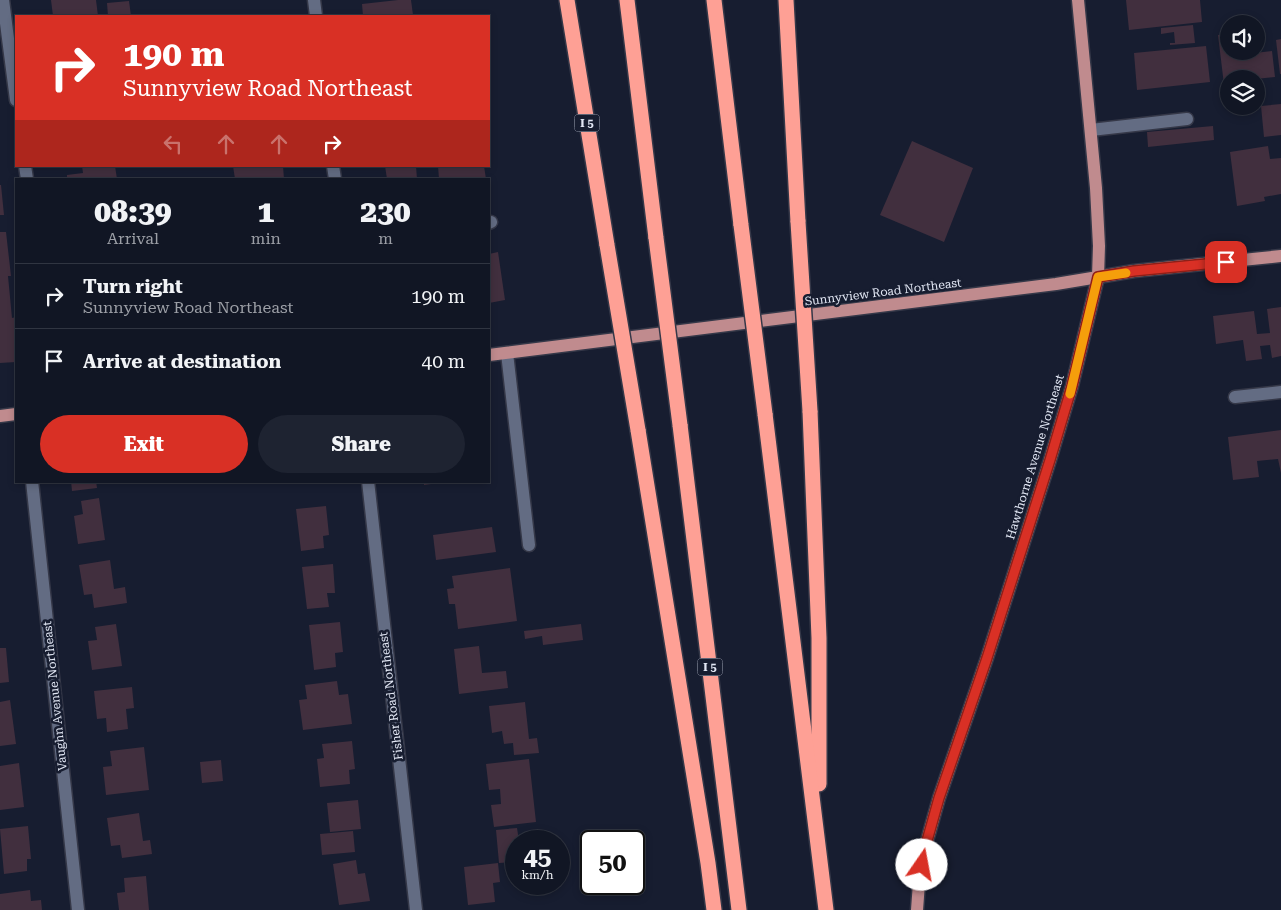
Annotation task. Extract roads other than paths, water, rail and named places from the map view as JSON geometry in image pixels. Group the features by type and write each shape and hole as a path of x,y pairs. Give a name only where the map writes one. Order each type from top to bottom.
{"highway":[{"name":"I 5","path":"567,0 638,430 714,910"},
{"name":"I 5","path":"628,0 739,910"},
{"path":"714,0 826,910"},
{"path":"786,0 810,411 819,638 818,848"}],"main road":[{"name":"Hawthorne Avenue Northeast","path":"918,910 919,883 925,848 934,815 1050,460 1072,386 1098,277 1097,197 1078,0"},
{"name":"Sunnyview Road Northeast","path":"490,355 1056,284 1134,271 1281,256"},
{"path":"0,416 15,414"}],"street":[{"path":"3,0 15,92"},
{"path":"314,0 316,15"},
{"path":"1092,130 1187,119"},
{"path":"507,353 529,545"},
{"path":"1235,397 1281,392"},
{"name":"Vaughn Avenue Northeast","path":"32,483 78,910"},
{"name":"Fisher Road Northeast","path":"368,483 416,910"}]}
